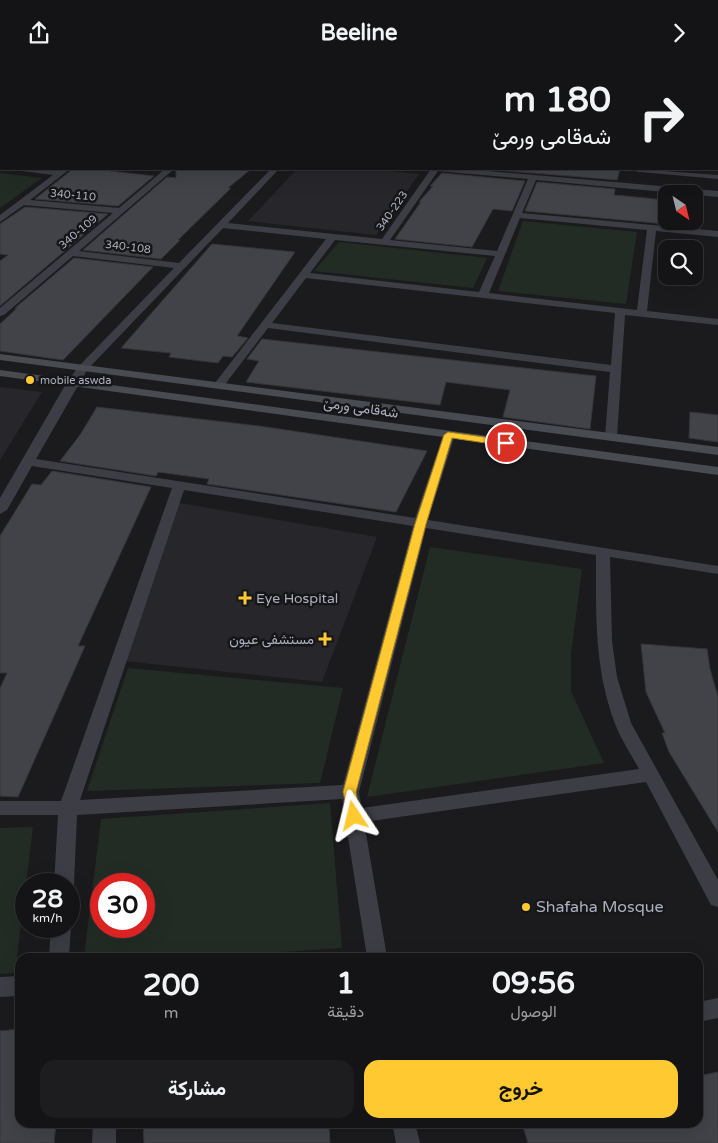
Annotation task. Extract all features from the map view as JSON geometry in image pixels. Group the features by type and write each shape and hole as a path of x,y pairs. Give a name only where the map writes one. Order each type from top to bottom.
{"street":[{"path":"43,170 64,171"},
{"name":"340-109","path":"0,313 169,170"},
{"path":"2,504 83,368 274,170"},
{"name":"340-223","path":"385,241 434,170"},
{"path":"452,170 718,194"},
{"path":"636,187 640,170 718,177"},
{"path":"0,219 64,171"},
{"path":"482,295 533,177"},
{"name":"340-110","path":"23,202 120,211"},
{"path":"516,215 718,234"},
{"path":"221,225 500,254"},
{"path":"642,313 652,228"},
{"path":"219,385 333,236"},
{"name":"340-108","path":"71,253 182,266"},
{"path":"303,275 718,322"},
{"path":"611,437 620,311"},
{"path":"265,325 616,369"},
{"name":"شەقامی ورمێ","path":"0,357 718,451"},
{"name":"شەقامی ورمێ","path":"0,373 718,471"},
{"path":"376,953 350,792 420,524 448,435"},
{"path":"27,461 718,570"},
{"path":"65,873 68,808 179,486"},
{"path":"603,551 604,641 609,677 623,723 718,899"},
{"path":"354,816 651,774"},
{"path":"0,808 68,808 350,792"},
{"path":"59,953 60,938"},
{"path":"0,987 15,986"},
{"path":"703,1011 718,1008"},
{"path":"104,1143 105,1128"},
{"path":"405,1128 408,1143"}],"shaded area":[{"path":"296,170 377,170 419,174 376,235 248,221"},
{"path":"0,173 42,178 0,208"},
{"path":"523,221 637,232 626,304 498,291"},
{"path":"339,242 487,258 473,288 314,271"},
{"path":"0,387 42,392 0,460"},
{"name":"Eye Hospital","path":"174,502 377,537 322,682 115,660"},
{"path":"430,547 582,569 571,654 571,691 604,763 367,797"},
{"path":"128,668 343,688 320,783 87,791"},
{"path":"330,803 342,948 269,953 84,953 90,908 90,938 155,938 155,873 94,873 101,819"},
{"path":"33,827 27,873 15,873 15,938 19,938 17,953 15,953 15,973 0,974 0,828"}],"building":[{"path":"72,170 112,170 110,171 154,176 118,206 35,199"},
{"path":"176,170 250,170 228,188 231,188 161,259 83,250 167,177 176,178"},
{"path":"495,170 620,170 617,180"},
{"path":"442,173 525,181 512,211 493,209 472,247 395,239 421,202 419,202 433,186 430,186"},
{"path":"537,182 615,189 614,195 658,199 658,223 525,211"},
{"path":"25,207 108,214 0,306 0,261 8,255 0,254 0,224"},
{"path":"212,244 295,252 237,336 248,338 232,357 223,356 218,363 169,357 171,353 121,348"},
{"path":"74,258 153,267 63,360 0,351 0,324 17,308 15,308"},
{"path":"262,339 596,376 590,429 503,417 510,390 446,382 440,405 246,382 259,361 247,359"},
{"path":"97,407 259,426 427,451 396,512 207,484 209,479 158,472 156,476 60,461 80,435"},
{"path":"690,412 718,415 718,442 689,438"},
{"path":"52,471 151,487 78,646 85,646 18,797 0,796 0,688 7,673 0,673 0,536 32,484 41,485"},
{"path":"641,644 707,649 710,669 718,697 718,832 669,752 662,733 665,733 646,692"},
{"path":"15,1030 15,1128 56,1128 54,1143 0,1143 0,1031"},
{"path":"718,1072 718,1143 528,1143 524,1128 703,1128 703,1075"},
{"path":"143,1128 329,1128 330,1143 144,1143"}],"place":[{"name":"mobile aswda","path":"30,380"},
{"name":"Eye Hospital","path":"245,598"},
{"name":"مستشفى عيون","path":"325,639"},
{"name":"Shafaha Mosque","path":"526,907"}],"route":[{"path":"354,816 350,792 420,524 448,435 506,443"}]}
